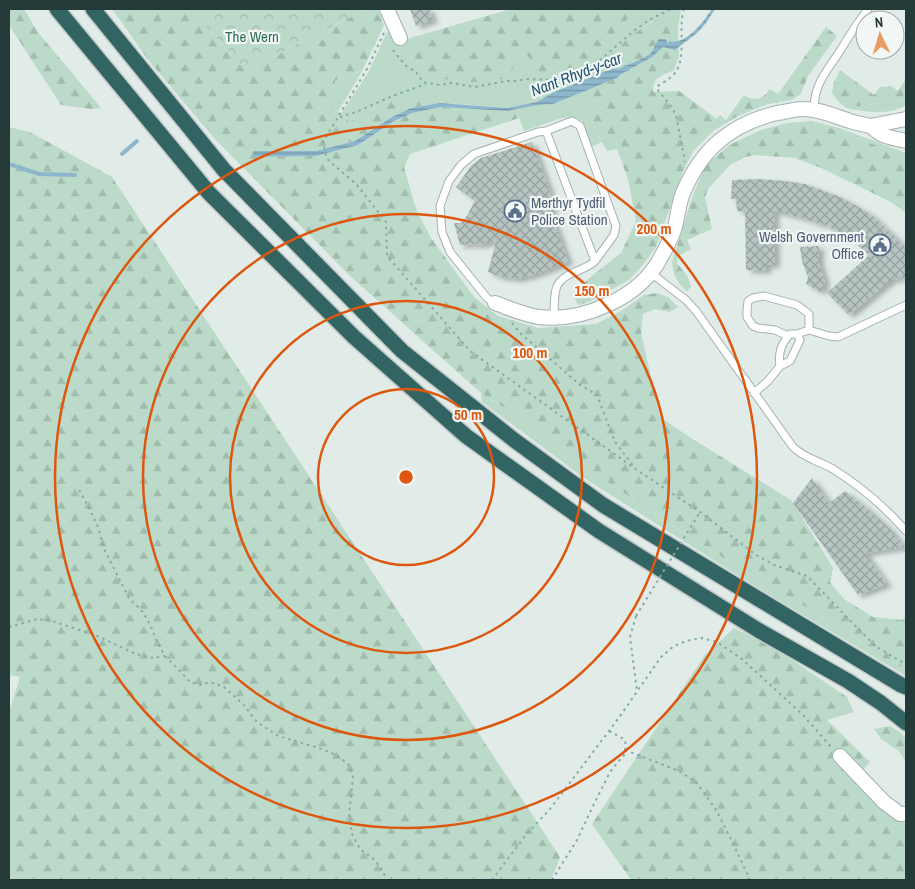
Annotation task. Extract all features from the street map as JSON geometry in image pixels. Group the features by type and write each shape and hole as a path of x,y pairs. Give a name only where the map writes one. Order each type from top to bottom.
{"highway":[{"path":"57,9 208,193 354,337 466,436 599,531 758,630 848,681 881,702 906,723"},
{"path":"93,9 224,170 402,350 514,440 604,505 906,687"}],"street":[{"path":"387,9 393,24 396,42"},
{"path":"496,303 513,310 538,316 554,317 585,314 605,306 635,288 651,273 660,259 674,230 682,195 693,172 706,153 738,127 761,117 800,109 814,110 830,113 870,126 881,134 906,141"},
{"path":"870,126 906,119"},
{"path":"840,756 884,802 900,814 906,814"}],"lane":[{"path":"814,110 814,100 819,83 868,9"},
{"path":"496,303 487,298 450,252 442,232 440,206 449,181 460,166 474,154 572,121 580,126 616,226 614,235 591,266 564,276 557,284 554,317"},
{"path":"546,131 595,261"},
{"path":"651,273 686,300 696,311 787,440 800,454 832,469 853,483 872,497 906,531"},
{"path":"788,336 775,330 753,326 747,317 748,302 753,298 764,296 797,305 809,314 809,330"},
{"path":"780,366 779,351 790,334 809,330 829,336 838,336 906,305"},
{"path":"754,393 768,381 780,366 790,360 800,340 797,334"}],"path":[{"path":"396,42 400,59 405,65 416,72 423,82 440,85 451,83 475,87 525,79 555,80 572,76 599,61 634,30 671,9"},
{"path":"684,9 681,23 681,59 678,69 673,76 658,86 657,90 676,115 686,164 693,172"},
{"path":"393,24 387,27 367,69 323,142 327,159 357,186 386,222 387,256 470,351 637,470 700,512 756,555 774,565 807,576 874,646 902,662 906,659"},
{"path":"338,117 356,112 428,83"},
{"path":"496,303 520,333 579,384 597,395 616,442 637,470"},
{"path":"79,490 98,527 105,551 129,598 142,611 165,656 190,682 201,685 210,682 224,687 244,704 257,722 278,736 336,754 348,764 352,777 349,815 352,834 360,849 376,860 384,873 385,880"},
{"path":"637,691 630,637 636,616 700,512"},
{"path":"9,627 38,619 52,621 95,635 136,654 154,658 165,656"},
{"path":"492,880 525,836 550,809 609,731 661,657 674,646 686,641 701,638 717,642 742,659 803,715 840,756"},
{"path":"552,880 577,840 610,772 624,755 626,745 624,739 609,731"},
{"path":"625,750 680,770 696,782 715,808 750,880"}],"green space":[{"path":"9,9 24,9 37,31 101,108 90,109 61,105 9,25"},
{"path":"112,9 191,9 246,71 366,9 378,9 384,25 362,71 346,75 335,81 333,108 350,122 367,111 390,101 413,100 444,95 466,99 474,105 440,103 411,108 392,117 355,141 316,151 253,151 253,157 316,156 358,145 394,121 412,113 441,107 507,111 516,109 519,118 410,154 404,167 416,209 431,238 474,297 498,316 538,328 596,324 621,311 644,295 657,293 669,298 678,307 670,312 655,309 643,314 641,333 660,417 791,500 833,568 830,582 844,599 873,617 902,620 906,616 906,669 877,655 844,630 699,543 600,477 557,441 481,393 350,276 214,138 149,61"},
{"name":"The Wern","path":"191,9 366,9 246,71"},
{"path":"511,9 634,9 625,22 587,61 558,73 537,76 534,65 526,53 515,65 509,77 491,82 464,82 425,76 415,59 410,38"},
{"path":"634,9 681,9 678,28 670,20 653,21 637,31 606,61 604,66 614,68 552,93 537,102 507,108 474,105 466,99 390,101 367,111 350,122 341,114 369,71 388,30 396,45 410,38 415,59 425,76 443,78 509,77 515,65 526,53 534,65 537,75 625,22"},
{"path":"663,18 670,20 678,28 679,56 674,70 656,80 653,92 679,91 717,119 720,115 726,120 744,95 755,99 765,95 770,89 778,94 826,27 837,36 808,76 801,94 791,100 768,104 738,116 713,131 693,151 683,172 656,247 643,265 629,280 589,302 578,305 574,297 579,287 621,253 636,221 628,179 617,149 607,151 595,129 588,109 592,88 617,78 618,69 604,66 606,61 625,41 639,30"},
{"path":"840,70 874,95 880,87 891,86 898,91 906,79 906,92 900,100 846,108 832,93 834,82"},
{"path":"362,71 338,112 333,108 335,81 346,75"},
{"path":"592,88 588,109 602,142 591,147 582,121 573,117 562,118 524,131 516,109 553,104"},
{"path":"906,92 906,105 892,111 869,112 846,108 900,100"},
{"path":"812,121 839,128 906,153 906,157"},
{"path":"812,121 906,157 906,213 891,202 821,168 795,158 754,155 746,157 731,164 708,189 705,197 712,229 687,240 691,249 678,256 677,263 688,277 691,287 687,291 676,278 672,262 692,198 705,166 729,145 761,130 787,123"},
{"path":"9,127 30,132 112,177 560,857 551,880 9,880 9,712 20,677 9,675"},
{"path":"481,393 557,441 600,477 699,543 844,630 877,655 906,669 906,676 745,580 584,478 482,402"},
{"path":"734,628 779,651 847,697 854,712 827,720 870,762 855,779 886,811 899,821 906,823 906,880 631,880 592,824 705,655"},
{"path":"890,726 900,732 906,739 906,762 899,751 881,739 874,729"}],"water":[{"path":"712,9 715,9 697,33 675,50 663,47 652,57 617,78 553,104 507,111 441,107 412,113 394,121 358,145 316,156 253,157 253,151 316,151 355,141 392,117 411,108 440,103 507,108 537,102 552,93 643,58 650,54 659,39 665,39 669,44 669,41 682,40 694,31"}],"building":[{"path":"410,9 429,9 433,20 416,26"},
{"name":"Merthyr Tydfil Police Station","path":"532,142 554,204 550,211 568,262 518,279 500,277 488,272 496,241 480,245 460,245 454,223 461,223 475,201 456,187 471,166 481,158"},
{"name":"Welsh Government Office","path":"758,179 805,184 840,197 873,216 906,248 906,284 901,276 896,280 894,278 849,315 827,293 869,255 857,245 867,244 822,223 821,225 774,211 775,265 766,265 766,271 746,270 745,211 737,211 736,199 731,199 732,180"},
{"path":"819,246 819,263 825,282 821,292 806,284 808,277 802,261 800,247"},
{"path":"812,478 829,503 845,491 890,529 905,547 865,553 887,584 858,595 793,503"}],"waterway":[{"name":"Nant Rhyd-y-car","path":"122,154 137,141"},
{"name":"Nant Rhyd-y-car","path":"9,165 39,174 75,175"}],"place":[{"name":"Merthyr Tydfil Police Station","path":"515,211"},
{"name":"Welsh Government Office","path":"880,245"}]}
